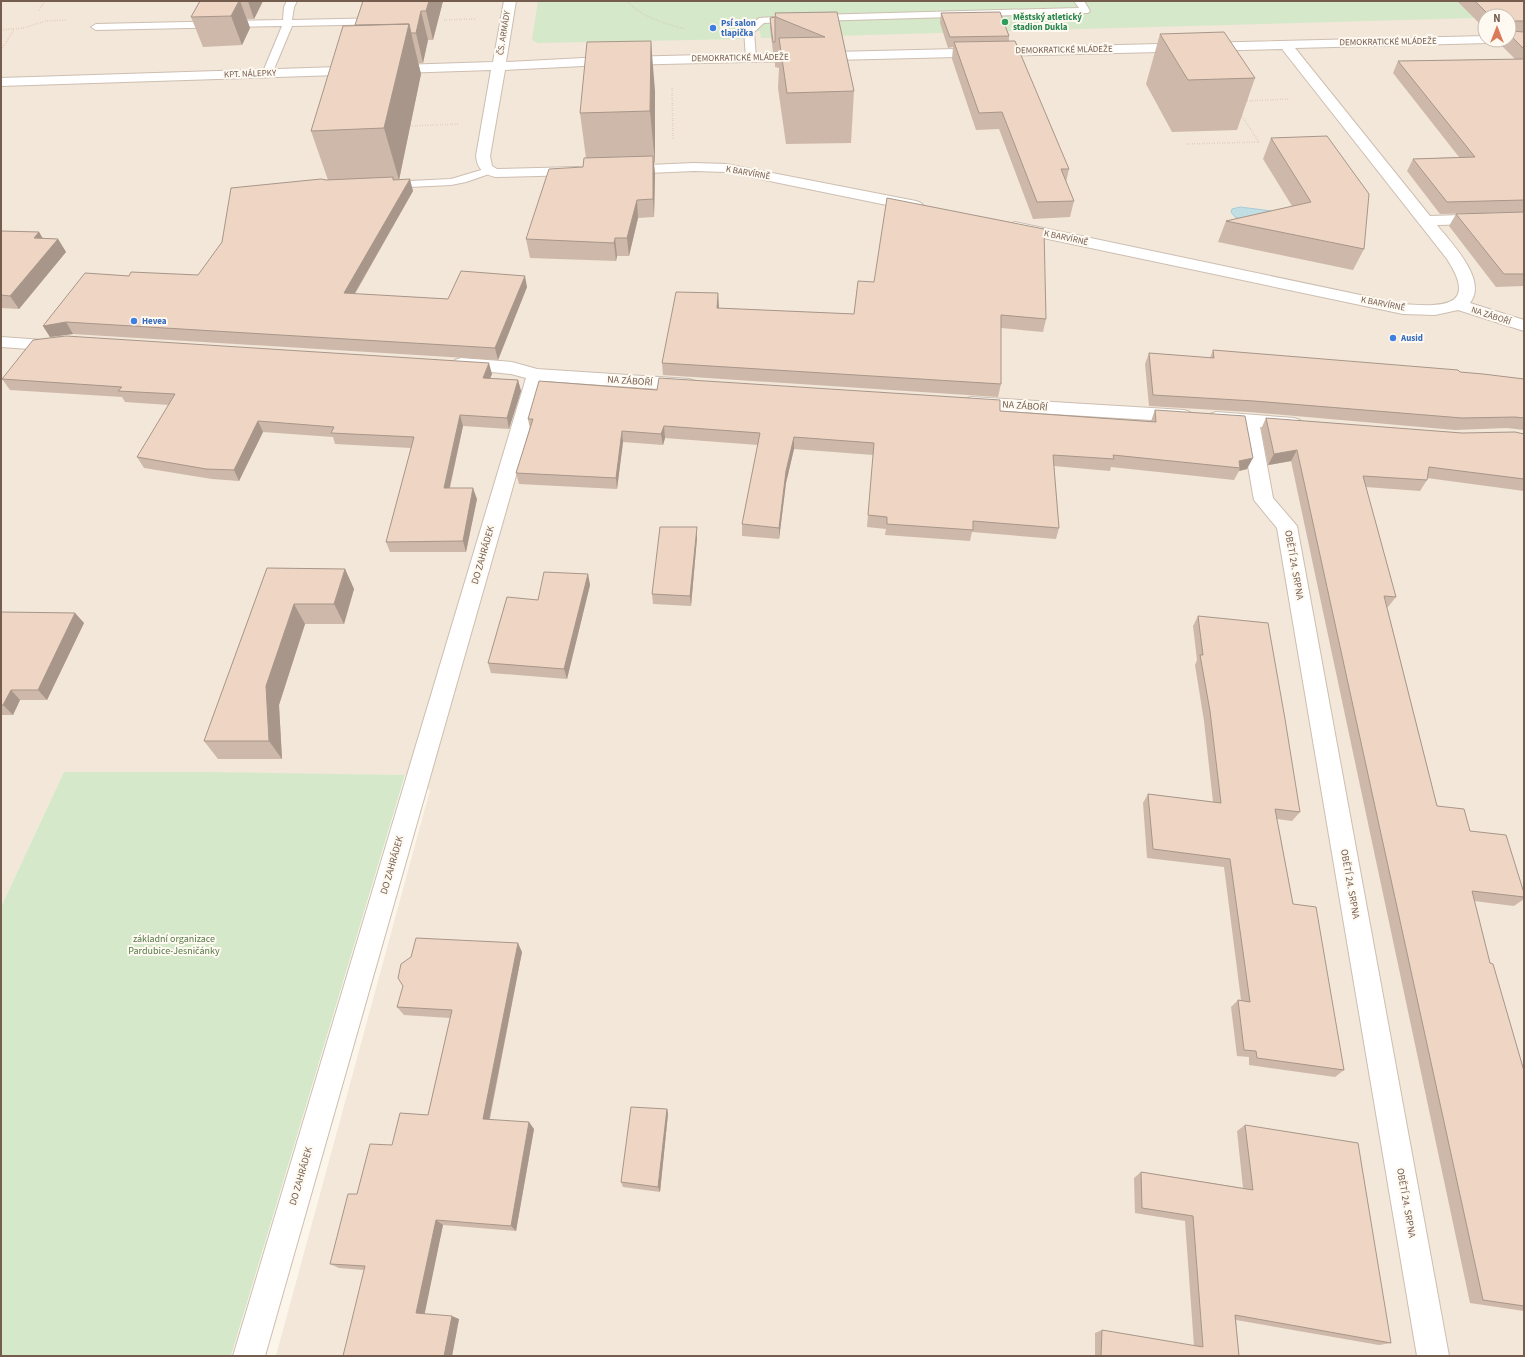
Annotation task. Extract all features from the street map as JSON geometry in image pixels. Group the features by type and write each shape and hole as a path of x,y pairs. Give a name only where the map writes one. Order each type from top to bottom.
{"street":[{"name":"ČS. ARMÁDY","path":"499,66 510,1"},
{"name":"DEMOKRATICKÉ MLÁDEŽE","path":"499,66 583,62 1477,40"},
{"path":"1286,45 1426,221 1466,277 1468,290 1465,299 1458,305"},
{"name":"KPT. NÁLEPKY","path":"1,82 499,66"},
{"path":"499,66 483,156 483,164 488,171 495,174 590,171"},
{"name":"K BARVÍRNĚ","path":"613,170 726,168 930,209"},
{"path":"1426,221 1524,218"},
{"name":"K BARVÍRNĚ","path":"1000,224 1403,309 1437,311 1449,309 1458,305"},
{"name":"NA ZÁBOŘÍ","path":"1458,305 1524,326"},
{"path":"1,342 44,345 74,340"},
{"name":"NA ZÁBOŘÍ","path":"449,364 512,368 536,375 702,386"},
{"name":"DO ZAHRÁDEK","path":"249,1356 536,375"},
{"name":"NA ZÁBOŘÍ","path":"956,402 1312,425"},
{"name":"OBĚTÍ 24. SRPNA","path":"1249,420 1264,500 1287,526 1432,1356"}],"lane":[{"path":"267,74 287,22 289,7 292,1"},
{"path":"96,27 390,20 396,1"},
{"path":"751,58 749,31 762,20 1085,11 1079,1"},
{"path":"374,185 451,182 471,178 488,171"}],"path":[{"path":"39,10 45,1"},
{"path":"627,1 630,6 654,20 692,32"},
{"path":"444,20 477,19"},
{"path":"1,30 24,28 45,21 67,20"},
{"path":"1,50 15,29"},
{"path":"672,84 673,168"},
{"path":"1240,101 1329,98"},
{"path":"1187,144 1258,142 1237,108"},
{"path":"410,126 464,123"}],"shaded area":[{"path":"1,1 1524,1 1524,1356 276,1356 430,790 405,775 64,772 1,907"}],"green space":[{"name":"Městský atletický stadion Dukla","path":"538,1 1457,1 1474,18 761,38 760,31 740,31 740,39 538,43 532,40"},
{"name":"základní organizace Pardubice-Jesničánky","path":"64,772 405,775 231,1356 1,1356 1,907"}],"water":[{"path":"1240,207 1272,211 1240,219 1235,217 1231,212 1232,209"}],"building":[{"path":"200,1 239,1 231,16 191,17"},
{"path":"363,1 429,1 426,11 421,11 416,33 411,33 409,24 355,25"},
{"path":"1475,1 1524,1 1524,21 1517,21 1517,8 1482,8"},
{"path":"837,12 854,91 787,93 779,38 825,37 776,17 775,13"},
{"path":"1000,12 1009,36 950,37 941,13"},
{"path":"775,17 775,42 773,42 770,18"},
{"path":"409,24 384,128 311,131 343,26"},
{"path":"1517,31 1524,32 1524,49 1517,42"},
{"path":"1224,32 1255,78 1188,80 1160,34"},
{"path":"651,41 650,111 580,113 587,42"},
{"path":"1015,41 1069,169 1061,169 1074,201 1037,202 1002,112 979,113 954,42"},
{"path":"1524,59 1524,200 1447,202 1413,159 1475,157 1398,61"},
{"path":"1327,136 1369,194 1364,249 1226,221 1311,202 1271,138"},
{"path":"653,156 653,199 637,200 627,238 615,238 614,243 526,239 549,169 583,167 584,158"},
{"path":"393,177 393,180 410,179 344,293 448,299 461,271 525,276 495,348 66,322 43,326 85,273 129,276 131,272 198,275 222,242 231,188 321,179"},
{"path":"887,198 1044,229 1046,319 1001,315 1001,384 662,363 676,292 718,293 717,308 854,314 858,281 874,282"},
{"path":"1524,212 1524,274 1504,274 1456,214"},
{"path":"1,231 39,232 34,238 58,239 10,296 1,295"},
{"path":"66,336 489,363 483,378 518,380 507,418 460,415 444,488 473,488 463,541 386,542 414,437 331,433 334,427 258,421 234,470 206,469 137,457 175,394 118,391 122,387 2,379 33,340"},
{"path":"1213,350 1458,370 1460,372 1524,379 1524,418 1462,418 1254,401 1153,395 1149,353 1214,358"},
{"path":"659,378 1000,400 1000,411 1156,422 1155,410 1245,416 1253,458 1239,461 1240,468 1113,455 1114,459 1053,455 1059,528 973,521 973,530 887,524 887,517 868,515 874,443 794,437 786,471 779,528 742,524 760,433 664,426 661,434 622,431 616,478 516,473 533,419 528,419 539,381 657,390"},
{"path":"1266,418 1462,433 1515,432 1524,434 1524,479 1429,467 1427,480 1363,476 1396,597 1384,596 1437,806 1464,809 1470,831 1506,835 1524,893 1524,897 1472,891 1490,963 1493,964 1524,1071 1524,1306 1483,1300 1297,450 1274,454"},
{"path":"660,527 697,527 690,596 652,594"},
{"path":"267,568 345,569 334,604 294,604 266,686 269,741 204,741"},
{"path":"544,572 588,574 564,669 488,663 507,597 538,600"},
{"path":"1,612 75,613 38,690 11,690 3,705 1,705"},
{"path":"1198,616 1268,623 1300,812 1275,809 1293,904 1316,907 1344,1070 1257,1058 1256,1051 1244,1050 1238,1000 1250,1002 1230,859 1153,849 1148,794 1221,803 1210,711 1200,655 1203,655"},
{"path":"416,938 518,943 483,1119 529,1122 511,1226 436,1220 416,1313 452,1316 444,1356 343,1356 365,1266 330,1264 348,1194 357,1194 370,1144 392,1145 400,1113 428,1115 452,1010 397,1007 403,986 398,978 401,964 411,957"},
{"path":"631,1107 667,1109 658,1187 621,1182"},
{"path":"1245,1125 1358,1143 1391,1343 1235,1315 1239,1356 1101,1356 1102,1330 1203,1347 1193,1216 1142,1208 1141,1172 1253,1190"}],"place":[{"name":"Městský atletický stadion Dukla","path":"1005,22"},
{"name":"Psí salon tlapička","path":"713,28"},
{"name":"Hevea","path":"134,321"},
{"name":"Ausid","path":"1393,338"}]}
